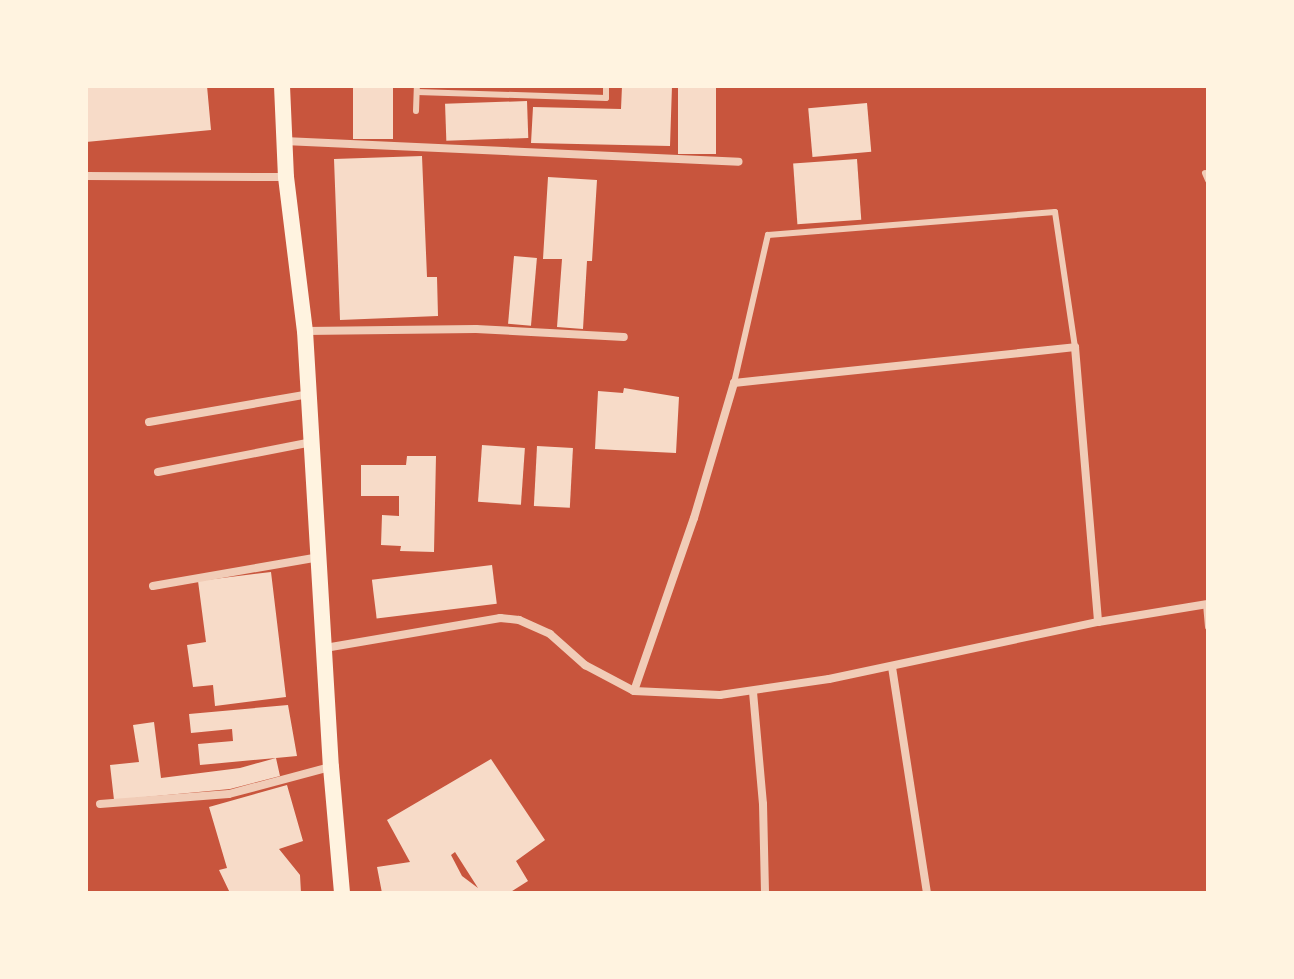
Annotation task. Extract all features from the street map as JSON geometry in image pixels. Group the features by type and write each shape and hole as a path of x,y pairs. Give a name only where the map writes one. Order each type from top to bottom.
{"main road":[{"path":"282,86 286,177 310,394 331,767 342,893"}],"street":[{"path":"284,141 739,162"},
{"path":"86,176 286,177"},
{"path":"305,331 476,329 624,337"},
{"path":"634,691 694,518 734,383 1075,347 1098,622"},
{"path":"149,422 310,394"},
{"path":"158,472 313,442"},
{"path":"153,586 320,557"},
{"path":"325,648 500,618 519,620 550,634 585,665 634,691 673,695 753,692 892,667 1098,622 1207,604"},
{"path":"892,667 927,893"},
{"path":"753,692 763,804 765,893"},
{"path":"100,804 229,794 331,767"}],"lane":[{"path":"416,111 417,89 606,98 606,86"},
{"path":"734,383 768,235 1055,212 1075,347"},
{"path":"1207,604 1208,627"}],"building":[{"path":"86,86 207,86 211,130 86,142"},
{"path":"353,86 393,86 393,139 353,139"},
{"path":"622,86 672,86 670,146 531,143 533,107 621,109"},
{"path":"678,86 716,86 716,154 678,154"},
{"path":"527,101 528,138 446,141 445,104"},
{"path":"867,103 871,152 812,157 808,108"},
{"path":"422,156 427,277 437,277 438,316 340,320 334,159"},
{"path":"857,159 861,220 797,224 793,163"},
{"path":"548,177 597,180 592,261 587,261 583,329 557,327 562,259 543,259"},
{"path":"514,256 537,258 531,326 508,324"},
{"path":"624,388 679,397 676,453 595,449 598,391 623,393"},
{"path":"482,445 525,448 521,505 478,502"},
{"path":"537,446 573,448 570,508 534,506"},
{"path":"407,456 436,456 434,552 400,551 401,546 381,545 382,515 399,516 399,496 361,496 361,465 406,465"},
{"path":"492,565 497,604 377,618 372,580"},
{"path":"271,572 286,697 215,706 213,685 193,687 187,645 206,642 198,581"},
{"path":"288,705 297,756 200,765 198,744 233,741 232,729 191,733 189,714"},
{"path":"154,722 161,778 240,768 276,758 280,776 230,789 114,800 110,765 139,762 133,725"},
{"path":"491,759 545,840 516,861 528,881 509,893 382,893 377,867 410,862 387,820","holes":["455,852 478,888 462,876 451,855"]},
{"path":"287,785 303,841 279,849 300,875 301,893 230,893 219,870 227,868 209,807"}]}
